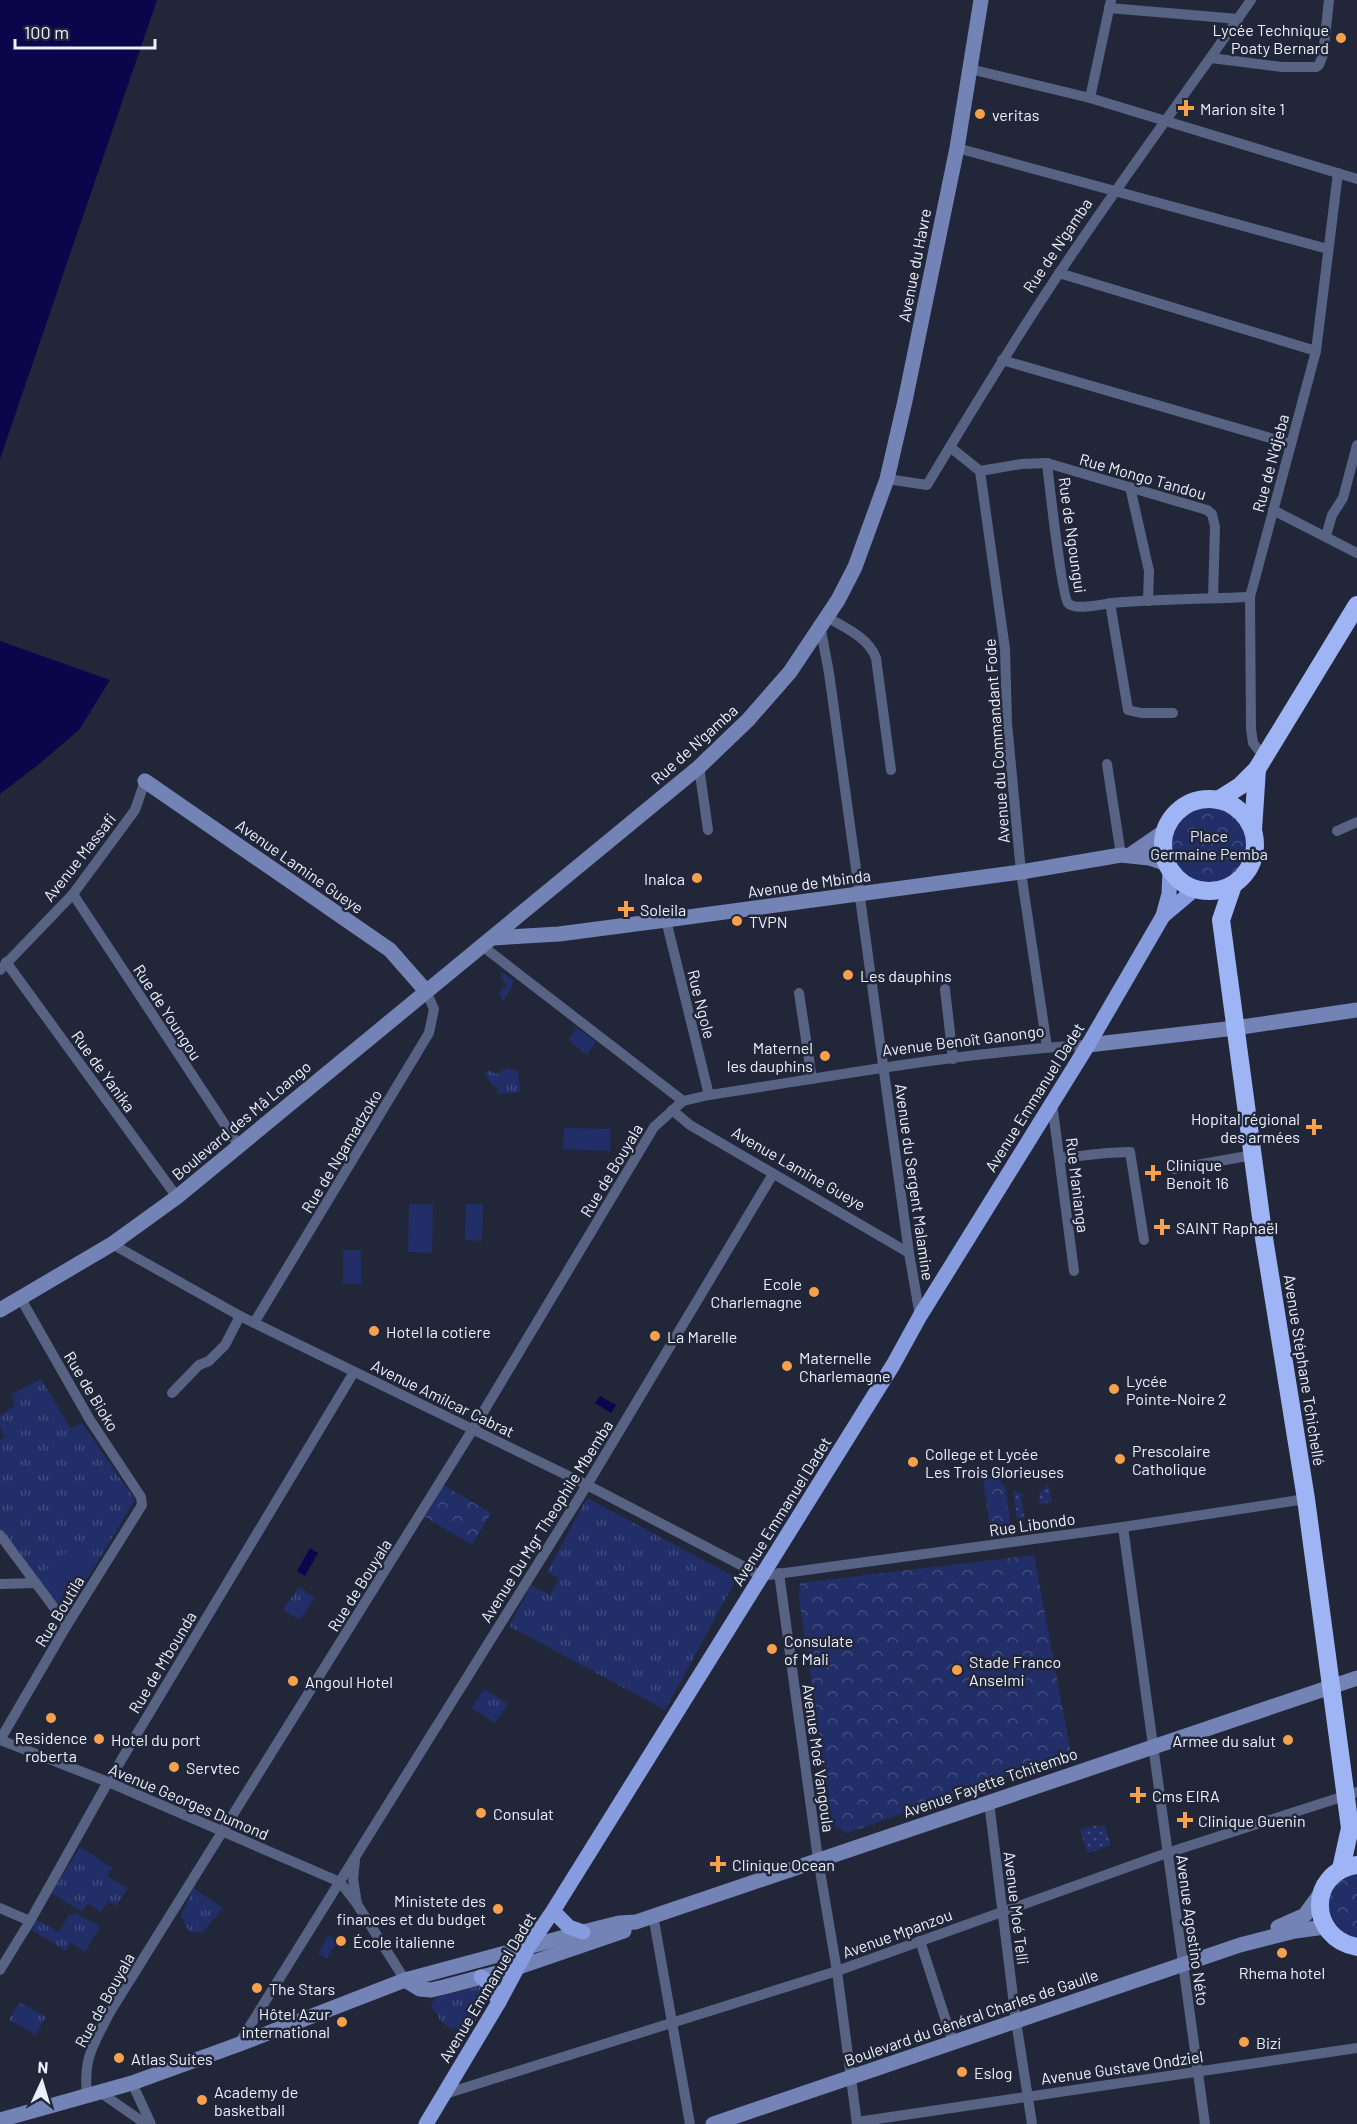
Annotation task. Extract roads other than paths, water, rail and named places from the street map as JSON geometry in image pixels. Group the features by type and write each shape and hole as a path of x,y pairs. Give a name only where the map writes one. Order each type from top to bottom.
{"highway":[{"path":"1218,800 1240,786 1261,764 1357,605"},
{"path":"1253,830 1245,816 1233,806 1218,800 1201,800 1185,806 1173,816 1165,831 1163,854 1168,867 1185,885 1198,890 1218,890 1233,885 1245,874 1256,846 1253,830 1261,764"},
{"name":"Avenue Stéphane Tchichellé","path":"1233,885 1221,920 1265,1244 1306,1499 1331,1686 1351,1794 1353,1834 1349,1867"},
{"name":"Avenue Stéphane Tchichellé","path":"1198,890 1221,920"},
{"path":"1349,1867 1332,1876 1321,1893 1319,1905 1325,1927 1338,1941 1357,1948"}],"main road":[{"name":"Avenue Emmanuel Dadet","path":"426,2124 499,2002 528,1946 553,1911 762,1576 1088,1045 1163,916 1169,894 1168,867"},
{"name":"Avenue Emmanuel Dadet","path":"1163,916 1198,890"},
{"path":"553,1911 569,1928 583,1932"},
{"path":"481,1977 491,1985 499,2002"}],"street":[{"name":"Avenue du Havre","path":"867,533 886,479 905,401 957,148 981,0"},
{"name":"Rue de N'gamba","path":"886,479 927,485 1002,360 1059,273 1251,0"},
{"path":"1211,58 1282,67 1316,67 1323,55 1329,0"},
{"path":"1090,98 1110,4 1238,19"},
{"path":"970,69 1090,98 1357,178"},
{"path":"957,148 1328,249"},
{"name":"Rue de N'djeba","path":"1261,764 1253,743 1251,729 1250,597 1317,351 1338,173"},
{"path":"1059,273 1317,351"},
{"path":"1002,360 1291,444"},
{"path":"1326,536 1332,515 1343,498 1357,445"},
{"path":"950,447 980,471"},
{"name":"Rue Mongo Tandou","path":"980,471 1021,464 1047,463 1212,514 1215,528 1213,598"},
{"name":"Rue de Ngoungui","path":"1047,463 1066,602 1074,607 1110,603"},
{"name":"Avenue du Commandant Fode","path":"980,471 1005,649 1007,723 1021,872 1047,1047"},
{"path":"1130,487 1149,571 1148,601"},
{"path":"1273,510 1357,553"},
{"name":"Rue de N'gamba","path":"487,942 699,767 771,695 790,672 838,600 855,567 867,533"},
{"path":"1173,713 1141,713 1128,710 1110,603 1250,597"},
{"path":"824,621 855,634 873,649 891,770"},
{"name":"Avenue du Sergent Malamine","path":"824,621 829,673 909,1253 920,1316"},
{"path":"1107,764 1125,855"},
{"path":"699,767 708,830"},
{"name":"Avenue Massafi","path":"3,966 73,894 135,810 145,781"},
{"name":"Avenue Lamine Gueye","path":"145,781 390,950 426,991"},
{"path":"1337,831 1357,822"},
{"name":"Avenue de Mbinda","path":"487,942 860,894 1125,855 1165,831"},
{"name":"Avenue de Mbinda","path":"1125,855 1168,867"},
{"name":"Rue de Youngou","path":"73,894 239,1146"},
{"name":"Rue Ngole","path":"666,920 709,1095"},
{"path":"487,942 683,1101"},
{"name":"Boulevard des Mâ Loango","path":"0,1310 112,1244 177,1197 487,942"},
{"name":"Rue de Yanika","path":"3,966 177,1197"},
{"path":"945,989 953,1059"},
{"name":"Rue de Ngamadzoko","path":"255,1323 429,1033 434,1009 432,999 426,991"},
{"path":"799,993 812,1079"},
{"name":"Avenue Benoît Ganongo","path":"683,1101 884,1068 1047,1047 1088,1045 1235,1028 1357,1010"},
{"name":"Rue de Bouyala","path":"94,2095 85,2076 88,2057 110,2012 473,1429 654,1127 683,1101"},
{"name":"Rue Manianga","path":"1052,1103 1074,1271"},
{"name":"Avenue Lamine Gueye","path":"672,1110 690,1125 909,1253"},
{"path":"1060,1158 1130,1152 1144,1240"},
{"path":"1174,1169 1253,1155"},
{"name":"Avenue Du Mgr Theophile Mbemba","path":"340,1882 587,1485 773,1174"},
{"name":"Avenue Amilcar Cabrat","path":"112,1244 240,1316 587,1485 762,1576"},
{"name":"Rue de Bioko","path":"21,1299 90,1420 141,1497"},
{"path":"172,1393 193,1370 209,1361 225,1345 240,1316"},
{"name":"Rue de M'bounda","path":"0,1970 108,1782 354,1372"},
{"name":"Rue Boutila","path":"0,1740 67,1625 142,1505 141,1497"},
{"name":"Rue Libondo","path":"762,1576 1123,1527 1306,1499"},
{"name":"Avenue Agostino Néto","path":"1123,1527 1205,2124"},
{"path":"0,1535 67,1625"},
{"name":"Avenue Moé Vangoula","path":"779,1573 857,2123"},
{"path":"0,1584 36,1583"},
{"name":"Avenue Fayette Tchitembo","path":"405,1980 420,1989 431,1990 519,1967 622,1932 636,1922 653,1915 1357,1678"},
{"name":"Avenue Georges Dumond","path":"0,1740 108,1782 340,1882 357,1904 405,1980"},
{"name":"Avenue Mpanzou","path":"445,2094 837,1971 1167,1853 1351,1794"},
{"name":"Avenue Moé Telli","path":"989,1802 1016,2020 1032,2124"},
{"name":"Avenue Georges Dumond","path":"356,1858 353,1879 357,1904"},
{"path":"237,2045 340,1882"},
{"name":"Boulevard du Général Charles de Gaulle","path":"1240,1945 1305,1915 1321,1893"},
{"path":"0,1908 30,1921"},
{"path":"653,1915 690,2124"},
{"name":"Avenue Fayette Tchitembo","path":"0,2120 132,2084 405,1980 583,1932 619,1923 636,1922"},
{"name":"Boulevard du Général Charles de Gaulle","path":"713,2124 1183,1963 1294,1931 1325,1927"},
{"path":"920,1941 953,2042"},
{"name":"Avenue Gustave Ondziel","path":"857,2123 1357,2048"},
{"path":"132,2084 151,2124"},
{"path":"94,2095 146,2124"}],"place":[{"name":"Lycée Technique Poaty Bernard","path":"1341,38"},
{"name":"Marion site 1","path":"1186,108"},
{"name":"veritas","path":"980,114"},
{"name":"Inalca","path":"697,878"},
{"name":"Soleila","path":"626,909"},
{"name":"TVPN","path":"737,921"},
{"name":"Les dauphins","path":"848,975"},
{"name":"Maternel les dauphins","path":"825,1056"},
{"name":"Hopital régional des armées","path":"1314,1127"},
{"name":"Clinique Benoit 16","path":"1153,1173"},
{"name":"SAINT Raphaël","path":"1162,1227"},
{"name":"Ecole Charlemagne","path":"814,1292"},
{"name":"Hotel la cotiere","path":"374,1331"},
{"name":"La Marelle","path":"655,1336"},
{"name":"Maternelle Charlemagne","path":"787,1366"},
{"name":"Lycée Pointe-Noire 2","path":"1114,1389"},
{"name":"Prescolaire Catholique","path":"1120,1459"},
{"name":"College et Lycée Les Trois Glorieuses","path":"913,1462"},
{"name":"Consulate of Mali","path":"772,1649"},
{"name":"Stade Franco Anselmi","path":"957,1670"},
{"name":"Angoul Hotel","path":"293,1681"},
{"name":"Residence roberta","path":"51,1718"},
{"name":"Hotel du port","path":"99,1739"},
{"name":"Armee du salut","path":"1288,1740"},
{"name":"Servtec","path":"174,1767"},
{"name":"Cms EIRA","path":"1138,1795"},
{"name":"Consulat","path":"481,1813"},
{"name":"Clinique Guenin","path":"1185,1820"},
{"name":"Clinique Ocean","path":"718,1864"},
{"name":"Ministete des finances et du budget","path":"498,1909"},
{"name":"École italienne","path":"341,1941"},
{"name":"Rhema hotel","path":"1282,1953"},
{"name":"The Stars","path":"257,1988"},
{"name":"Hôtel Azur international","path":"342,2022"},
{"name":"Bizi","path":"1244,2042"},
{"name":"Atlas Suites","path":"119,2058"},
{"name":"Eslog","path":"962,2072"},
{"name":"Academy de basketball","path":"202,2100"}],"park label":[{"name":"Place Germaine Pemba","path":"1209,844"}]}
